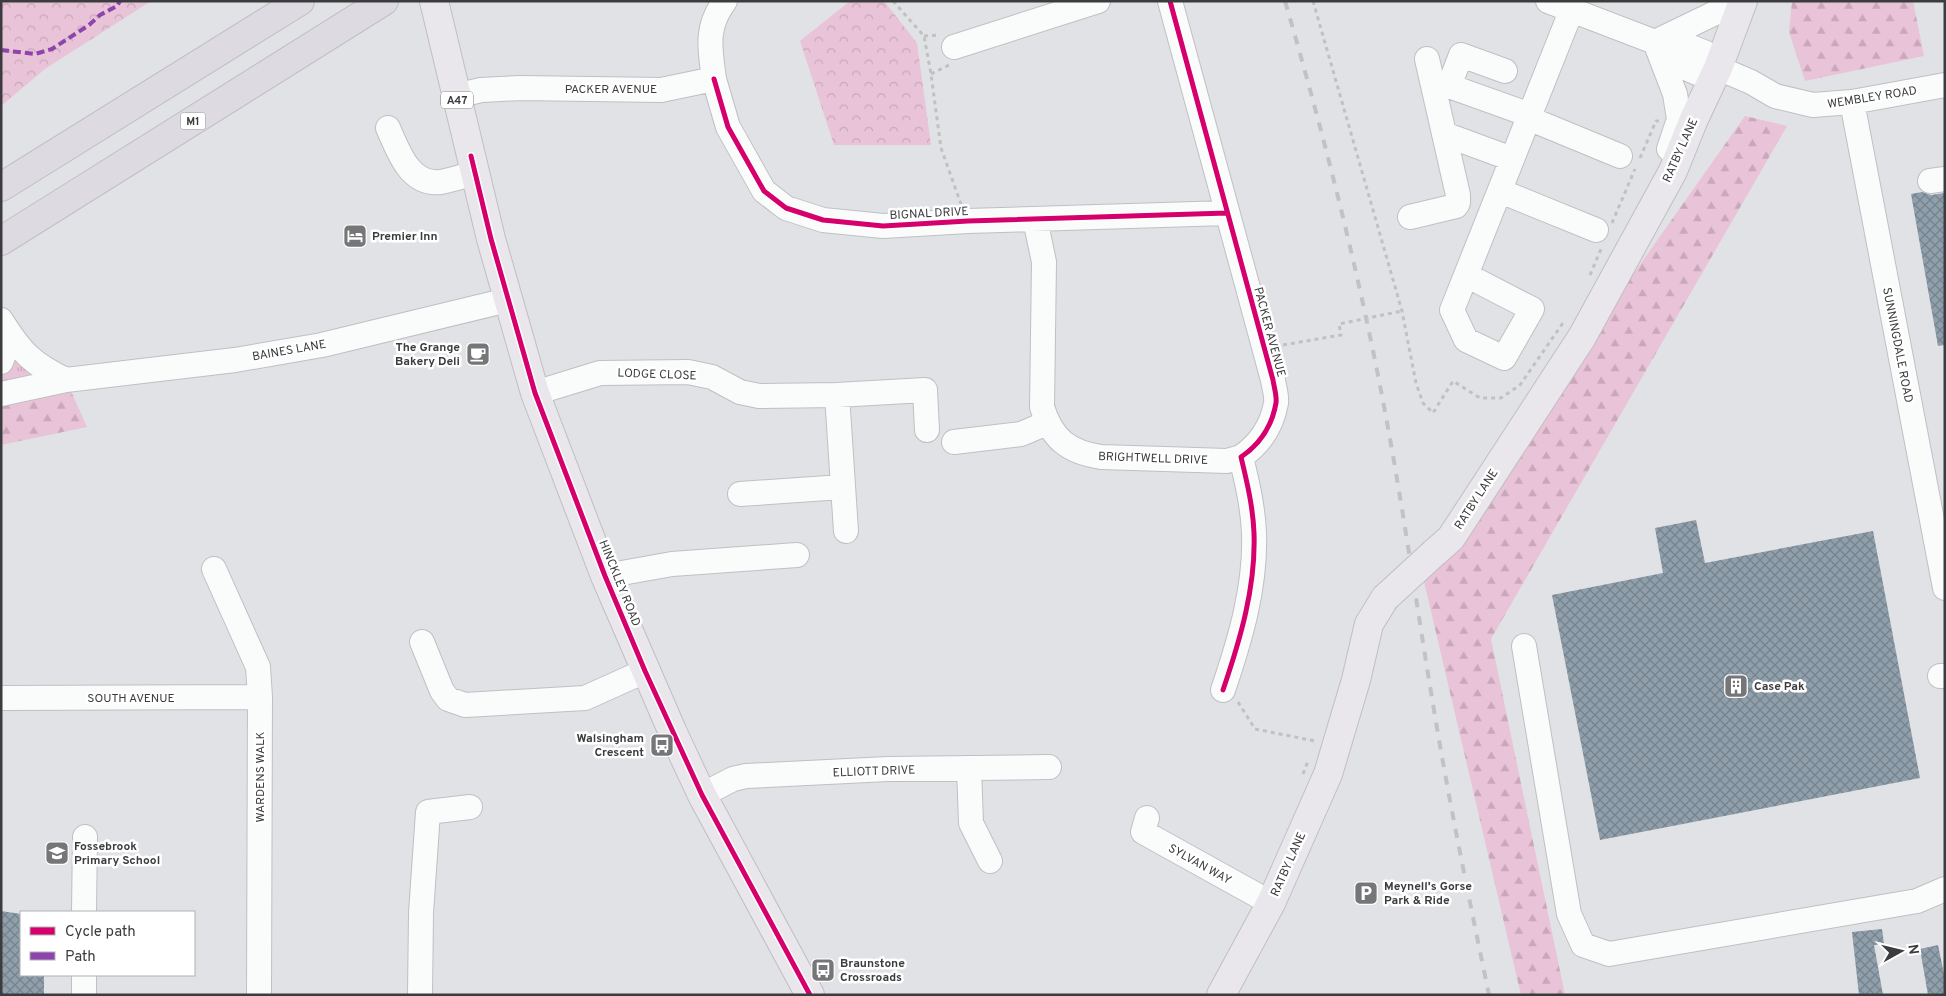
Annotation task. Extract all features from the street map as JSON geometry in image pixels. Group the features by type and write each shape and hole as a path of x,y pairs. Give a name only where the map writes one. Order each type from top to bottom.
{"highway":[{"path":"1,187 300,1"},
{"name":"M1","path":"1,240 384,1"}],"main road":[{"name":"HINCKLEY ROAD","path":"434,1 475,173 508,300 535,393 605,576 645,671 702,796 810,995"},
{"name":"RATBY LANE","path":"1225,994 1271,903 1328,774 1356,680 1370,624 1385,598 1451,538 1582,337 1673,171 1718,68 1743,1"}],"street":[{"path":"714,79 709,40 718,11 724,1"},
{"path":"954,47 1098,1"},
{"name":"PACKER AVENUE","path":"1170,1 1273,380 1276,402 1268,428 1253,448 1241,457"},
{"path":"1548,1 1571,5 1655,42 1681,43 1706,53 1718,68"},
{"path":"1655,42 1706,17 1729,1"},
{"path":"1466,275 1571,5"},
{"path":"1622,264 1662,167 1679,119 1675,94 1655,42"},
{"path":"1505,71 1461,55 1449,86 1529,116 1620,156"},
{"path":"1410,217 1456,206 1458,203 1458,195 1427,59"},
{"name":"WEMBLEY ROAD","path":"1718,68 1751,82 1775,96 1813,105 1852,102 1945,85"},
{"name":"PACKER AVENUE","path":"456,96 481,90 520,88 661,90 714,79"},
{"name":"BIGNAL DRIVE","path":"714,79 728,127 764,191 786,208 823,220 883,226 968,221 1227,213"},
{"name":"SUNNINGDALE ROAD","path":"1852,102 1945,588"},
{"path":"388,128 406,166 426,181 440,182 475,173"},
{"path":"1444,134 1512,160"},
{"path":"1500,191 1596,230"},
{"name":"BRIGHTWELL DRIVE","path":"1035,219 1044,262 1042,407 1047,423 1058,439 1085,455 1101,458 1227,461 1241,457"},
{"name":"BAINES LANE","path":"1,394 66,380 225,361 322,345 508,300"},
{"path":"6,328 24,353 36,364 66,380"},
{"path":"1,362 6,328"},
{"name":"LODGE CLOSE","path":"535,393 600,373 688,372 712,377 740,392 759,396 837,395 925,390 927,430"},
{"path":"837,395 846,531"},
{"path":"954,442 1021,434 1047,423"},
{"path":"1223,690 1238,646 1246,610 1252,568 1254,533 1250,495 1241,457"},
{"path":"740,494 842,487"},
{"path":"605,576 672,564 796,555"},
{"name":"WARDENS WALK","path":"214,569 258,667 260,697 259,995"},
{"path":"422,642 442,691 448,699 465,705 585,698 645,671"},
{"path":"1524,646 1569,914 1583,945 1609,954 1917,901 1945,889"},
{"name":"SOUTH AVENUE","path":"1,698 260,697"},
{"name":"ELLIOTT DRIVE","path":"702,796 733,778 746,776 888,769 1050,767"},
{"path":"969,768 971,823 990,860"},
{"path":"420,995 421,913 428,812 470,807"},
{"name":"SYLVAN WAY","path":"1148,818 1143,832 1271,903"},
{"path":"84,837 84,911"},
{"path":"84,976 84,995"}],"path":[{"path":"892,1 924,36 941,148 968,221"},
{"path":"1264,348 1340,335 1339,324 1402,311"},
{"path":"1223,690 1231,692 1255,729 1315,741 1312,750"},
{"path":"1302,776 1309,758"}],"green space":[{"path":"1,1 151,1 45,69 1,106"},
{"path":"850,1 884,1 917,43 931,145 834,145 800,41"},
{"path":"1792,1 1913,1 1924,56 1805,81 1789,32"},
{"path":"1745,116 1787,126 1491,639 1565,995 1521,995 1422,573"},
{"path":"9,340 50,372 1,394 1,362"},
{"path":"66,380 87,427 1,445 1,394"}],"building":[{"path":"1922,192 1931,195 1945,193 1945,345 1938,346 1911,194"},
{"name":"Case Pak","path":"1696,520 1705,563 1873,531 1920,778 1600,840 1552,595 1663,573 1655,528"},
{"path":"1,911 20,914 20,976 44,976 44,995 1,995"},
{"path":"1882,929 1884,944 1874,945 1883,995 1859,995 1852,932"},
{"path":"1938,945 1945,979 1945,995 1928,995 1920,949"}],"railway":[{"path":"1285,1 1341,208 1376,365 1399,489 1446,777 1489,995"}],"marked path":[{"path":"1,50 35,54 52,49 89,25 100,15 117,6 120,1"}],"cycle path":[{"path":"1170,1 1276,397 1272,419 1264,434 1241,457 1253,523 1254,553 1246,613 1223,690"},
{"path":"714,79 728,127 764,191 786,208 823,220 883,226 968,221 1227,213"},
{"path":"471,156 491,239 535,393 605,576 645,671 702,795 810,995"}],"place":[{"name":"Premier Inn","path":"355,236"},
{"name":"The Grange Bakery Deli","path":"478,354"},
{"name":"Case Pak","path":"1736,686"},
{"name":"Walsingham Crescent","path":"662,745"},
{"name":"Fossebrook Primary School","path":"57,853"},
{"name":"Meynell's Gorse Park & Ride","path":"1366,893"},
{"name":"Braunstone Crossroads","path":"823,970"}]}
